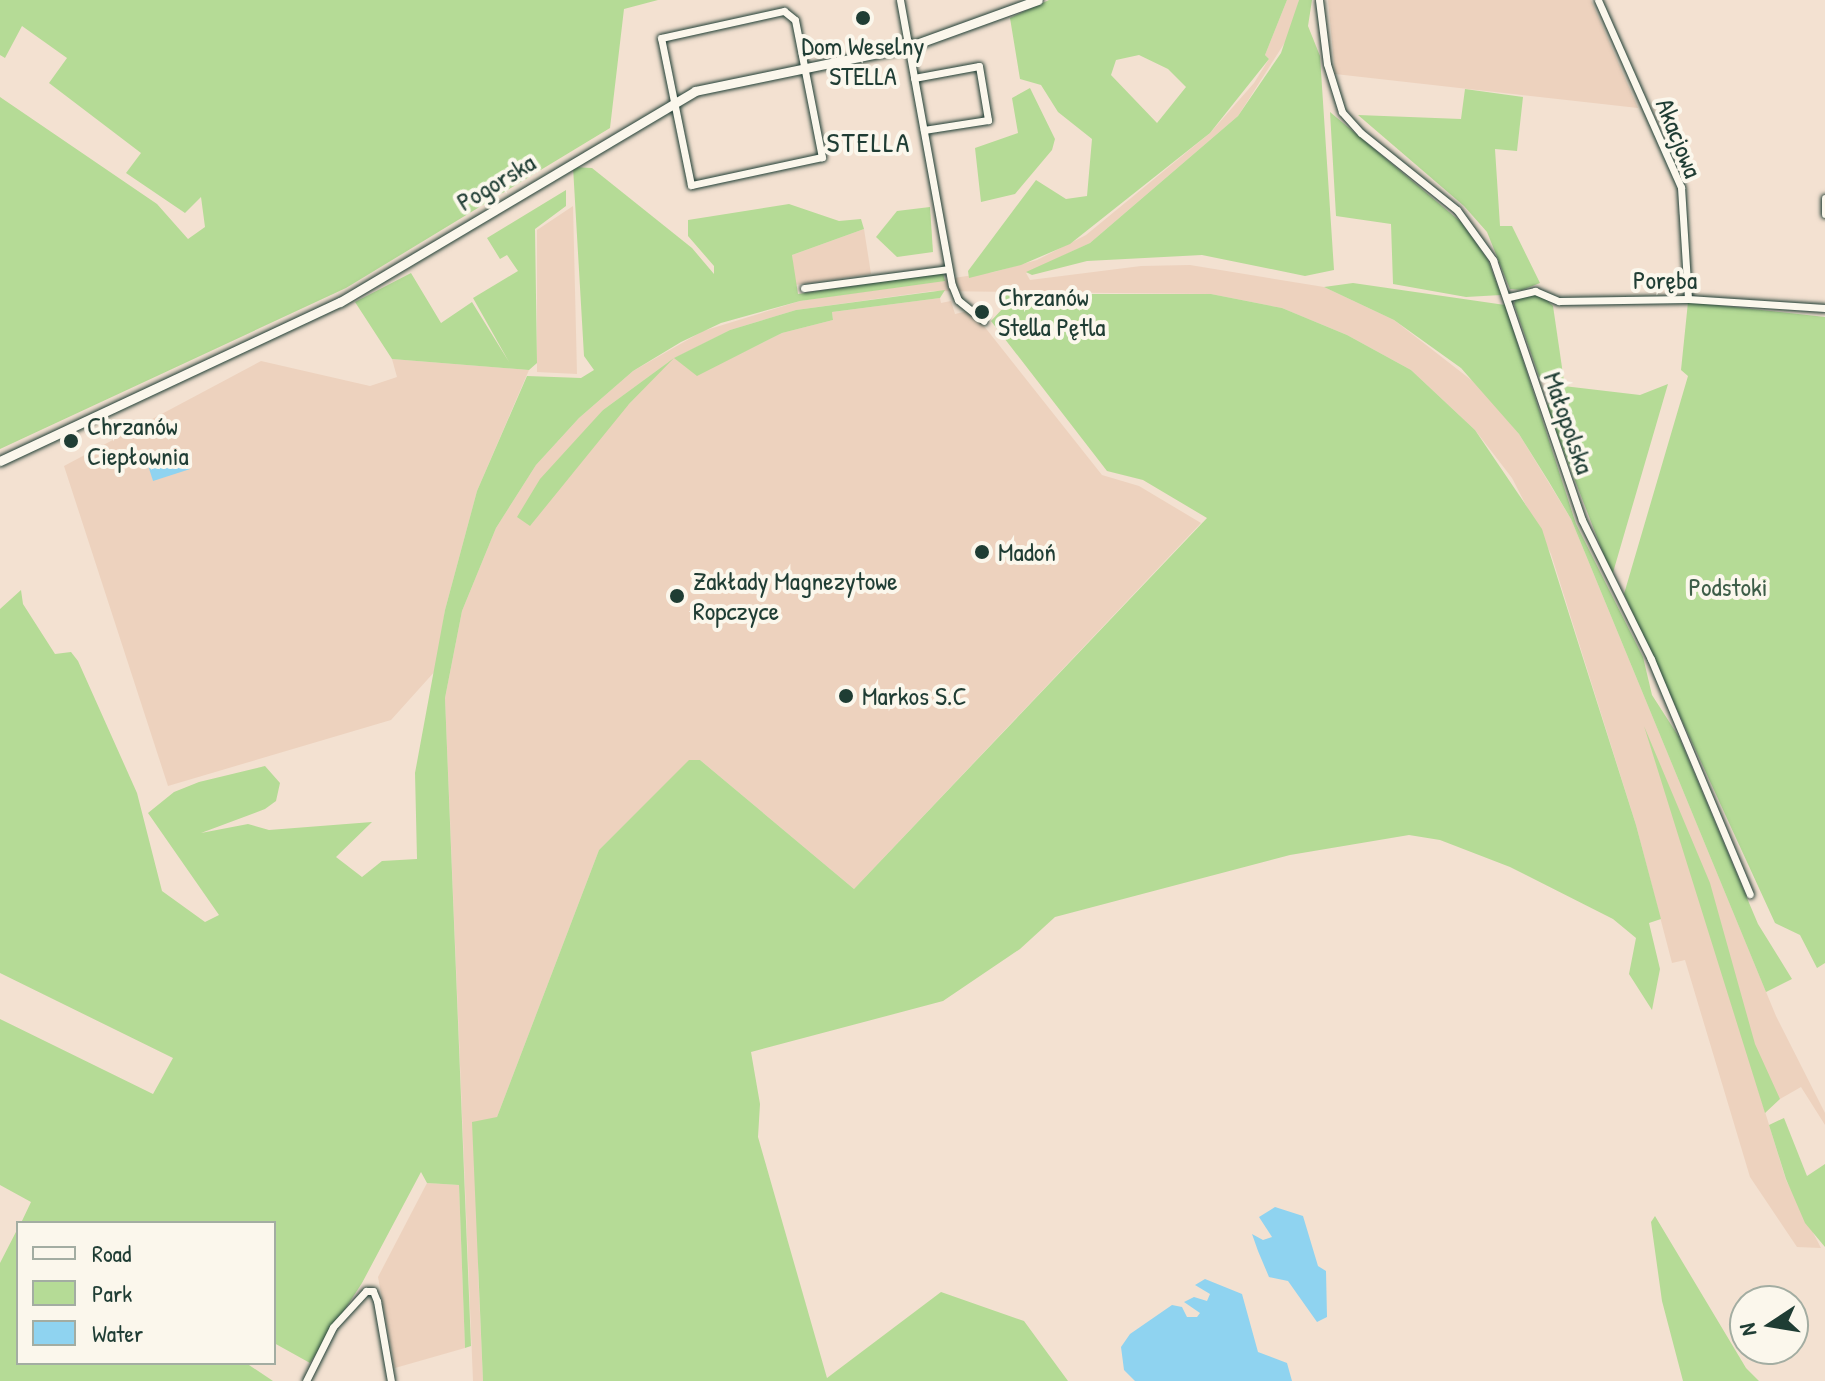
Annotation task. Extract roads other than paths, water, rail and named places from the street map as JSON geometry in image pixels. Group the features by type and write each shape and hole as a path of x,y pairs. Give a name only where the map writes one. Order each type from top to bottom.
{"street":[{"path":"900,0 948,269 958,300 984,321"},
{"name":"Pogorska","path":"0,461 340,302 674,100 804,68 908,47 1037,0"},
{"name":"Małopolska","path":"1319,0 1327,64 1342,112 1361,133 1457,210 1486,247 1509,297 1547,431 1582,520 1651,659 1750,894"},
{"name":"Akacjowa","path":"1598,0 1681,187 1688,299"},
{"path":"791,14 804,68 822,157 691,185 661,38 743,20 791,14"},
{"path":"914,78 979,66 988,120 924,130"},
{"path":"1825,198 1825,214"},
{"path":"804,288 948,269"},
{"name":"Poręba","path":"1509,297 1535,291 1559,301 1688,299 1825,308"},
{"path":"306,1381 348,1306 366,1291 373,1291 377,1301 391,1381"}],"water":[{"path":"184,450 190,469 153,481 147,462"},
{"path":"1275,1207 1303,1216 1318,1266 1326,1271 1327,1317 1317,1322 1288,1281 1269,1277 1258,1251 1252,1234 1263,1240 1272,1237 1259,1217"},
{"path":"1205,1279 1242,1294 1258,1352 1287,1363 1292,1381 1135,1381 1124,1370 1121,1347 1130,1334 1172,1305 1182,1307 1187,1317 1197,1317 1200,1313 1184,1302 1194,1297 1207,1301 1210,1294 1195,1285"}],"place":[{"name":"Dom Weselny STELLA","path":"863,18"},
{"name":"Chrzanów Stella Pętla","path":"982,312"},
{"name":"Chrzanów Ciepłownia","path":"71,441"},
{"name":"Madoń","path":"982,552"},
{"name":"Zakłady Magnezytowe Ropczyce","path":"677,596"},
{"name":"Markos S.C","path":"846,696"}],"district":[{"name":"STELLA","path":"869,142"}],"park label":[{"name":"Podstoki","path":"1728,587"}]}
